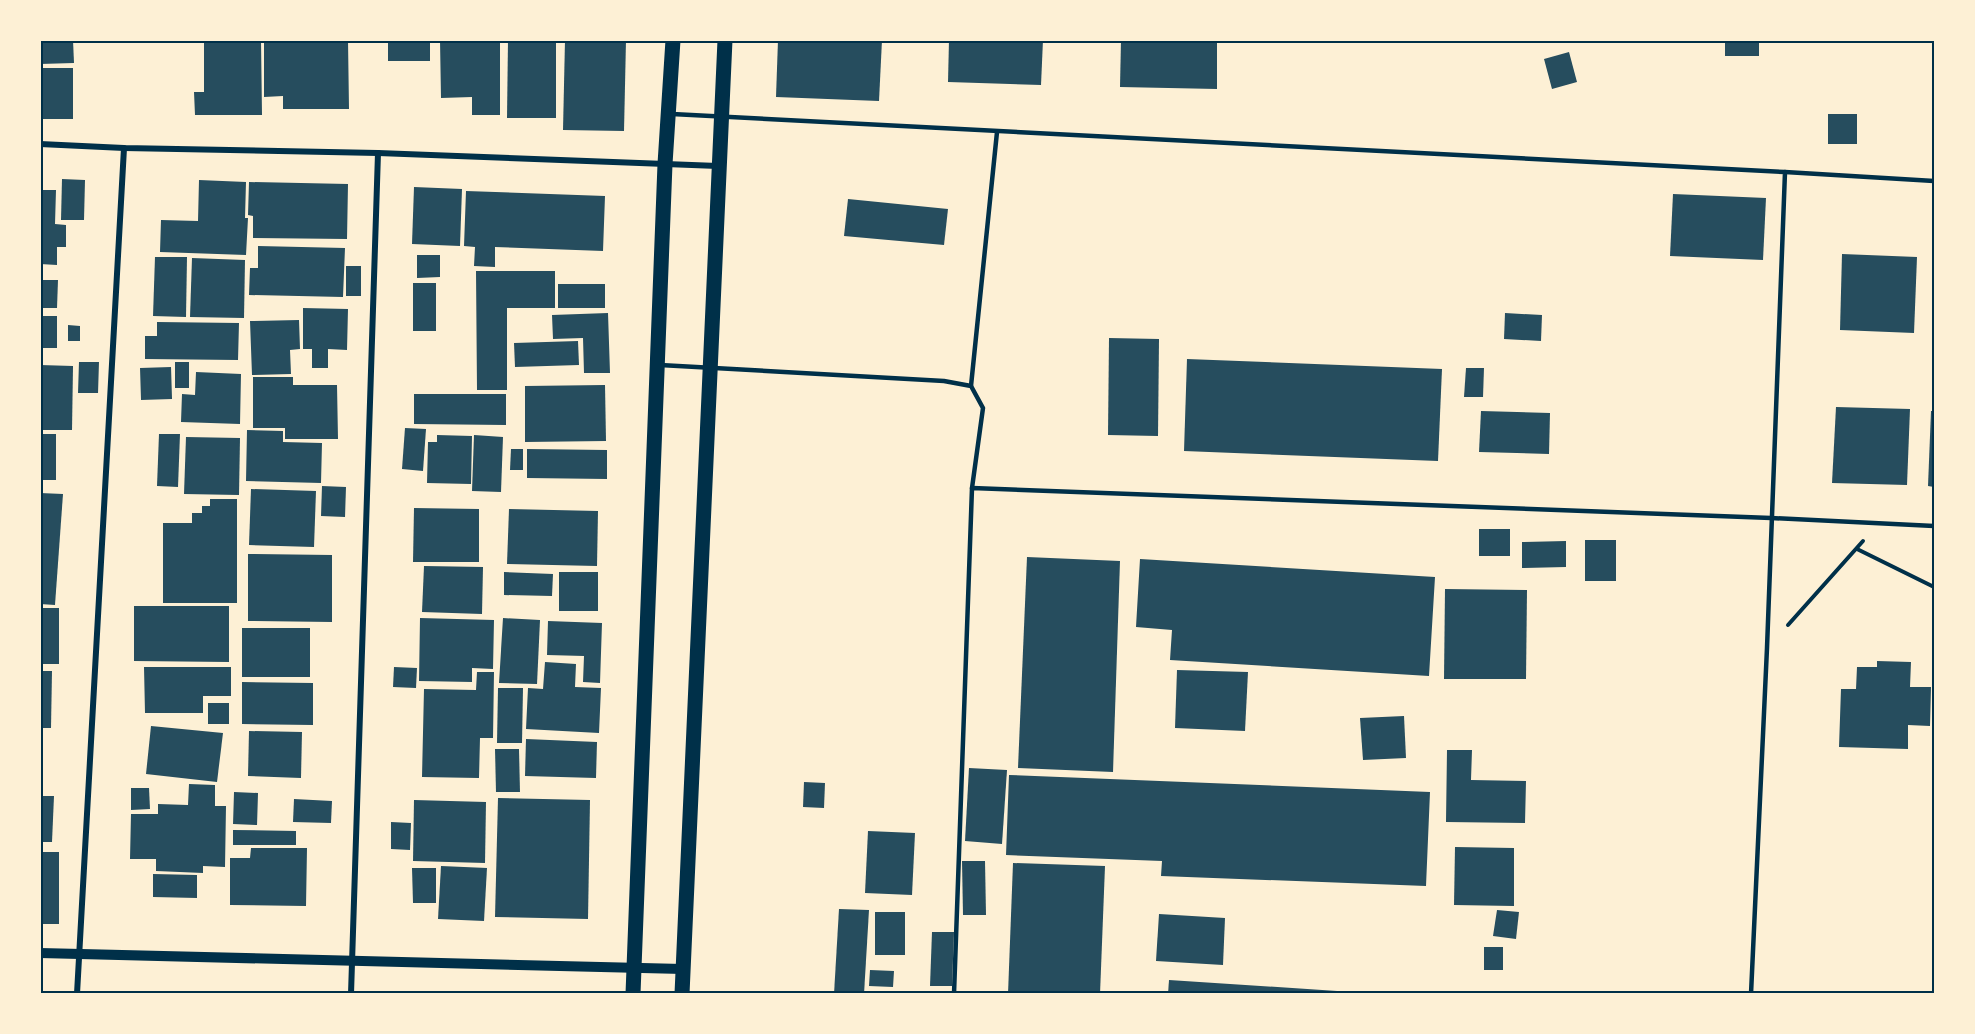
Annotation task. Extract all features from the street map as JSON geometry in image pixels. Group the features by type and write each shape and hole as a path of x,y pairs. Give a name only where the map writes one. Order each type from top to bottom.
{"main road":[{"path":"633,993 665,164 673,40"},
{"path":"682,993 725,40"}],"street":[{"path":"40,144 378,153 718,166"},
{"path":"77,993 124,148"},
{"path":"351,993 378,153"},
{"path":"40,954 683,969"}],"lane":[{"path":"670,114 1935,181"},
{"path":"954,993 972,488 983,408 971,386 997,132"},
{"path":"1751,993 1785,172"},
{"path":"657,364 944,381 971,386"},
{"path":"972,488 1935,526"}],"path":[{"path":"1767,648 1857,549 1877,523"},
{"path":"1857,549 1935,586"}],"building":[{"path":"40,40 73,40 74,63 40,64"},
{"path":"204,40 261,40 262,115 195,115 194,92 204,92"},
{"path":"264,40 348,40 349,109 283,109 283,96 264,97"},
{"path":"388,40 430,40 430,61 388,61"},
{"path":"440,40 500,40 500,115 472,115 472,97 441,98"},
{"path":"508,40 556,40 556,118 507,118"},
{"path":"565,40 626,40 624,131 563,130"},
{"path":"778,40 882,40 879,101 776,97"},
{"path":"949,40 1043,40 1041,85 948,82"},
{"path":"1121,40 1217,40 1217,89 1120,87"},
{"path":"1725,40 1759,40 1759,56 1725,56"},
{"path":"1569,52 1577,82 1552,89 1544,59"},
{"path":"40,68 73,68 73,119 40,119"},
{"path":"1828,114 1857,114 1857,144 1828,144"},
{"path":"62,179 85,180 84,220 61,220"},
{"path":"199,180 246,182 245,218 248,218 246,255 160,252 161,220 198,221"},
{"path":"249,182 348,184 347,239 253,238 253,216 248,215"},
{"path":"414,187 462,189 460,246 412,244"},
{"path":"40,190 56,190 55,224 66,225 66,247 57,247 57,265 40,264"},
{"path":"466,191 605,196 603,251 495,247 495,267 474,266 475,247 464,246"},
{"path":"1673,194 1766,198 1763,260 1670,256"},
{"path":"848,199 948,209 944,245 844,236"},
{"path":"258,246 345,248 343,297 249,295 250,268 258,268"},
{"path":"1842,254 1917,257 1914,333 1840,330"},
{"path":"417,255 440,255 440,277 417,278"},
{"path":"155,257 187,257 186,317 153,316"},
{"path":"192,258 245,260 244,318 190,317"},
{"path":"346,266 361,266 361,296 346,296"},
{"path":"476,271 555,271 555,308 507,308 507,390 477,390"},
{"path":"40,280 58,280 57,308 40,308"},
{"path":"413,283 436,283 436,331 413,331"},
{"path":"558,284 605,284 605,308 558,308"},
{"path":"303,308 348,309 347,350 328,349 328,368 312,368 312,349 303,349"},
{"path":"608,313 610,373 584,373 583,338 553,339 552,315"},
{"path":"1505,313 1542,315 1541,341 1504,339"},
{"path":"40,316 57,316 57,348 40,348"},
{"path":"299,320 300,349 290,350 291,374 252,375 250,321"},
{"path":"157,322 239,323 238,360 145,359 145,336 157,336"},
{"path":"68,325 80,326 80,341 68,341"},
{"path":"1109,338 1159,339 1158,436 1108,435"},
{"path":"578,341 579,365 515,367 514,343"},
{"path":"1187,359 1442,369 1438,461 1184,451"},
{"path":"79,362 99,362 98,393 78,393"},
{"path":"175,362 189,362 189,388 175,388"},
{"path":"40,365 73,366 72,430 40,430"},
{"path":"171,367 172,399 141,400 140,368"},
{"path":"1466,368 1484,368 1483,397 1464,397"},
{"path":"196,372 241,374 240,424 181,422 182,394 195,395"},
{"path":"253,377 293,377 293,385 337,385 338,439 285,439 285,428 253,428"},
{"path":"605,385 606,441 525,442 525,386"},
{"path":"414,394 506,394 506,425 414,424"},
{"path":"1836,407 1910,409 1907,485 1832,483"},
{"path":"1481,411 1550,413 1549,454 1479,452"},
{"path":"1931,411 1934,411 1934,487 1928,486"},
{"path":"405,428 426,429 423,471 402,469"},
{"path":"247,430 283,431 283,442 322,443 321,483 246,481"},
{"path":"40,434 56,434 56,480 40,480"},
{"path":"159,434 180,434 178,487 157,486"},
{"path":"437,435 472,436 471,484 427,483 428,442 437,442"},
{"path":"474,435 503,437 501,492 472,491"},
{"path":"186,437 240,438 239,495 184,494"},
{"path":"511,449 523,449 523,470 510,470"},
{"path":"527,449 607,450 607,479 527,478"},
{"path":"322,486 346,487 345,517 321,516"},
{"path":"251,489 316,491 314,547 249,545"},
{"path":"40,493 63,494 55,605 40,604"},
{"path":"210,499 237,499 237,603 163,603 163,523 192,523 192,513 202,513 202,506 210,506"},
{"path":"414,508 479,509 479,562 413,562"},
{"path":"509,509 598,511 597,566 507,564"},
{"path":"1479,529 1510,529 1510,556 1479,556"},
{"path":"1585,540 1616,540 1616,581 1585,581"},
{"path":"1566,541 1566,567 1522,568 1522,542"},
{"path":"248,554 332,555 332,622 248,621"},
{"path":"1027,557 1120,561 1113,772 1018,768"},
{"path":"1140,559 1435,577 1429,676 1170,660 1172,630 1136,627"},
{"path":"424,566 483,567 482,614 422,612"},
{"path":"504,572 553,574 552,596 504,595"},
{"path":"559,572 598,572 598,611 559,611"},
{"path":"1445,589 1527,590 1526,679 1444,679"},
{"path":"134,606 229,606 229,662 134,661"},
{"path":"40,608 59,608 59,664 40,664"},
{"path":"420,618 494,620 493,669 472,668 472,682 419,681"},
{"path":"503,618 540,620 537,684 499,683"},
{"path":"548,621 602,623 600,683 583,682 584,656 547,655"},
{"path":"242,628 310,628 310,677 242,677"},
{"path":"1877,661 1911,662 1910,687 1931,687 1930,726 1908,725 1908,749 1839,747 1841,689 1856,689 1857,667 1877,667"},
{"path":"545,662 576,664 575,687 601,688 599,733 526,729 528,688 543,689"},
{"path":"144,667 231,667 231,696 203,696 203,713 145,713"},
{"path":"394,667 417,668 416,688 393,687"},
{"path":"1177,670 1248,672 1245,731 1175,728"},
{"path":"40,671 52,671 51,728 40,728"},
{"path":"477,672 494,672 493,738 480,738 479,778 422,777 424,689 476,690"},
{"path":"242,682 313,683 313,725 242,724"},
{"path":"498,688 523,688 522,743 497,743"},
{"path":"208,703 229,703 229,724 208,724"},
{"path":"1404,716 1406,758 1363,760 1360,718"},
{"path":"151,726 223,733 217,782 146,774"},
{"path":"249,731 302,732 301,778 248,776"},
{"path":"526,739 597,742 596,778 525,776"},
{"path":"495,749 519,749 520,792 496,792"},
{"path":"1447,750 1472,750 1471,780 1526,781 1525,823 1446,822"},
{"path":"969,768 1007,770 1002,844 965,841"},
{"path":"1009,775 1430,792 1426,886 1161,876 1162,861 1006,855"},
{"path":"804,782 825,783 824,808 803,807"},
{"path":"189,784 215,785 215,806 226,806 225,867 203,866 203,873 156,871 156,859 130,859 131,814 158,814 158,804 188,805"},
{"path":"131,788 149,788 150,809 131,810"},
{"path":"234,792 258,793 257,825 233,824"},
{"path":"40,796 54,796 52,842 40,842"},
{"path":"498,798 590,800 588,919 495,917"},
{"path":"294,799 332,801 331,823 293,822"},
{"path":"414,800 486,802 485,863 413,861"},
{"path":"391,822 411,823 410,850 391,849"},
{"path":"233,830 296,831 296,845 233,845"},
{"path":"868,831 915,833 912,895 865,893"},
{"path":"1455,847 1514,848 1514,906 1454,905"},
{"path":"251,848 307,848 306,906 230,905 230,858 250,858"},
{"path":"40,852 59,852 59,924 40,924"},
{"path":"962,861 985,861 986,915 963,915"},
{"path":"1013,863 1105,866 1100,994 1008,994"},
{"path":"441,866 487,868 484,921 438,919"},
{"path":"412,868 436,868 436,903 413,903"},
{"path":"153,874 197,875 197,898 153,897"},
{"path":"839,909 869,910 864,994 834,994"},
{"path":"1497,910 1519,912 1516,939 1493,936"},
{"path":"875,912 905,912 905,955 875,955"},
{"path":"1159,914 1225,918 1223,965 1156,961"},
{"path":"932,932 954,932 952,986 930,986"},
{"path":"1484,947 1503,947 1503,970 1484,970"},
{"path":"870,970 894,971 893,987 869,986"},
{"path":"1169,980 1352,992 1352,994 1168,994"}]}
